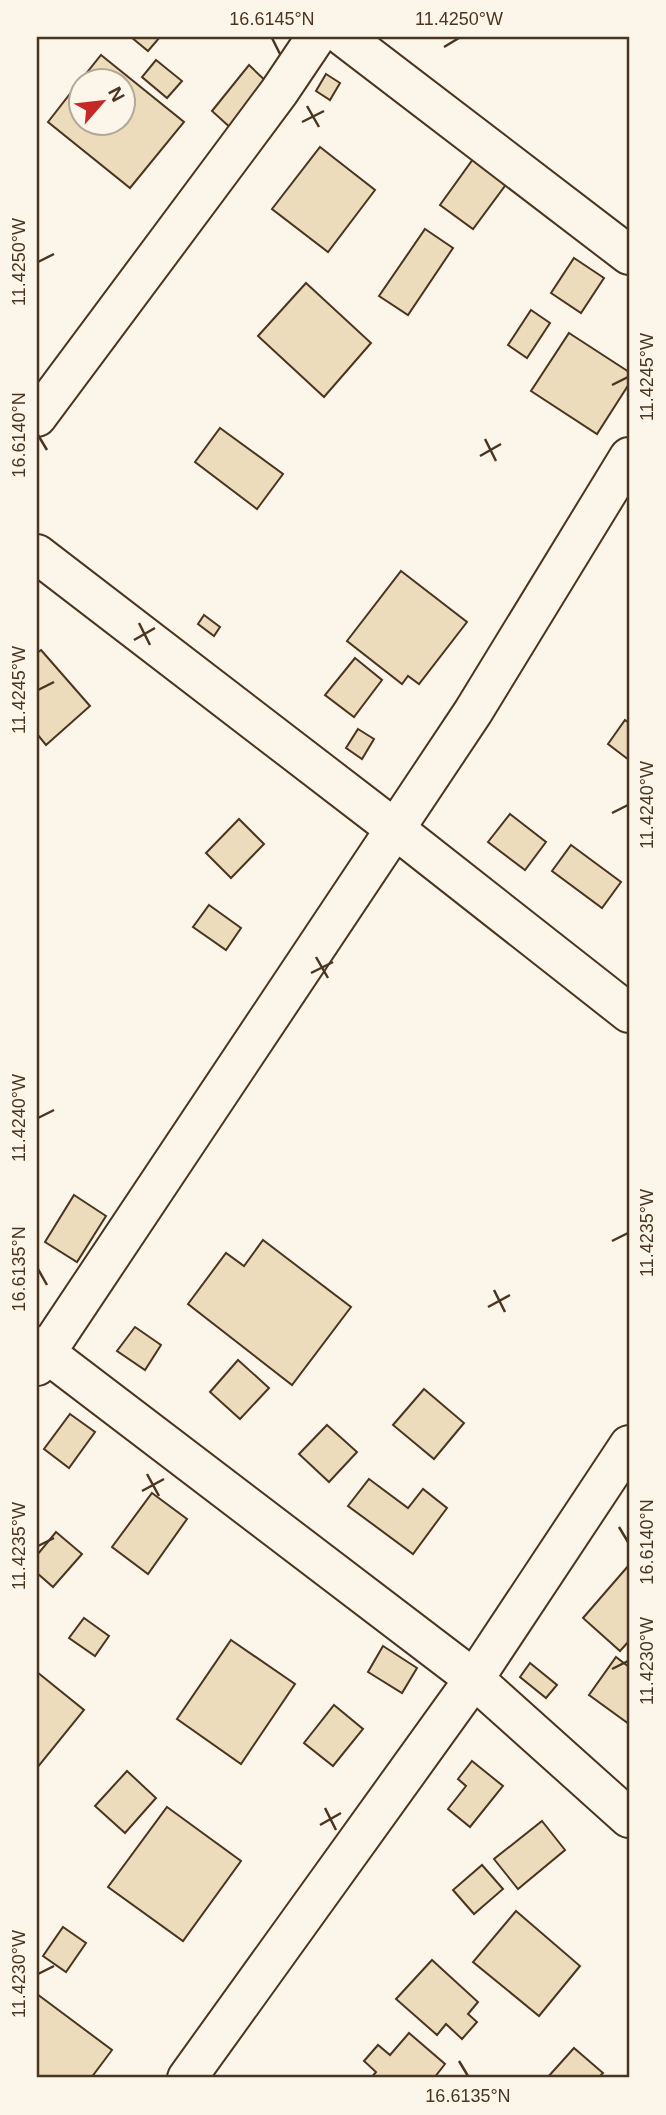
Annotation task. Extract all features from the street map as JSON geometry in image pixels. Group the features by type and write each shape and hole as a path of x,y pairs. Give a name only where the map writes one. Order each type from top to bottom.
{"street":[{"path":"37,417 279,92 316,37"},
{"path":"344,37 629,255"},
{"path":"629,457 473,712 40,1355 474,1679 629,1818"},
{"path":"37,554 629,1013"},
{"path":"187,2078 474,1679 629,1444"}],"building":[{"path":"131,37 160,37 148,51"},
{"path":"101,55 115,66 92,66"},
{"path":"156,60 182,81 167,98 142,77"},
{"path":"249,65 271,86 233,130 212,111"},
{"path":"326,74 340,83 330,100 316,91"},
{"path":"136,83 184,122 130,188 48,122 66,99 66,136 136,136"},
{"path":"320,147 375,190 328,252 272,209"},
{"path":"476,155 510,179 473,229 440,205"},
{"path":"425,229 453,248 408,315 379,296"},
{"path":"574,258 604,278 581,313 551,293"},
{"path":"306,283 371,343 324,397 258,336"},
{"path":"531,310 550,323 527,358 508,345"},
{"path":"569,333 629,372 629,384 597,434 531,391"},
{"path":"220,428 283,474 257,509 195,462"},
{"path":"401,571 467,622 419,684 408,676 402,684 347,641"},
{"path":"204,615 220,627 214,636 198,624"},
{"path":"41,650 90,706 46,745 37,734 37,653"},
{"path":"355,658 382,680 354,717 325,695"},
{"path":"625,720 629,723 629,760 608,744"},
{"path":"358,729 374,739 362,759 346,748"},
{"path":"510,814 546,842 525,870 488,842"},
{"path":"239,819 264,844 231,878 206,853"},
{"path":"571,845 621,882 602,908 552,871"},
{"path":"209,905 241,928 226,950 193,927"},
{"path":"74,1195 106,1216 77,1262 45,1242"},
{"path":"263,1240 351,1307 292,1385 188,1304 226,1253 244,1266"},
{"path":"135,1327 161,1345 145,1370 117,1351"},
{"path":"238,1360 269,1388 240,1419 210,1392"},
{"path":"424,1389 464,1423 434,1459 393,1425"},
{"path":"70,1414 95,1432 69,1468 44,1449"},
{"path":"327,1425 357,1452 329,1482 299,1454"},
{"path":"369,1479 408,1508 423,1489 447,1508 413,1554 348,1506"},
{"path":"152,1493 187,1519 148,1574 112,1547"},
{"path":"56,1532 82,1554 53,1587 37,1573 37,1555"},
{"path":"629,1565 629,1641 620,1651 583,1618"},
{"path":"84,1618 109,1636 95,1656 69,1638"},
{"path":"231,1640 295,1684 241,1764 177,1719"},
{"path":"383,1646 417,1668 402,1693 368,1672"},
{"path":"616,1657 629,1667 629,1724 589,1695"},
{"path":"530,1663 557,1685 546,1698 520,1677"},
{"path":"37,1672 84,1710 37,1768"},
{"path":"334,1705 363,1729 333,1766 304,1743"},
{"path":"472,1761 503,1786 470,1827 448,1809 466,1786 458,1779"},
{"path":"127,1771 156,1798 125,1833 95,1806"},
{"path":"167,1807 241,1861 183,1941 108,1887"},
{"path":"542,1821 565,1850 518,1889 494,1859"},
{"path":"482,1865 503,1889 474,1914 453,1890"},
{"path":"516,1911 580,1966 539,2016 473,1962"},
{"path":"63,1927 86,1943 66,1972 43,1956"},
{"path":"432,1960 478,2002 468,2014 477,2022 462,2039 446,2024 437,2035 396,1999"},
{"path":"37,1994 112,2050 91,2078 37,2078"},
{"path":"409,2033 445,2064 434,2078 371,2078 376,2072 364,2061 378,2045 390,2055"},
{"path":"574,2048 603,2073 598,2078 547,2078"}]}
